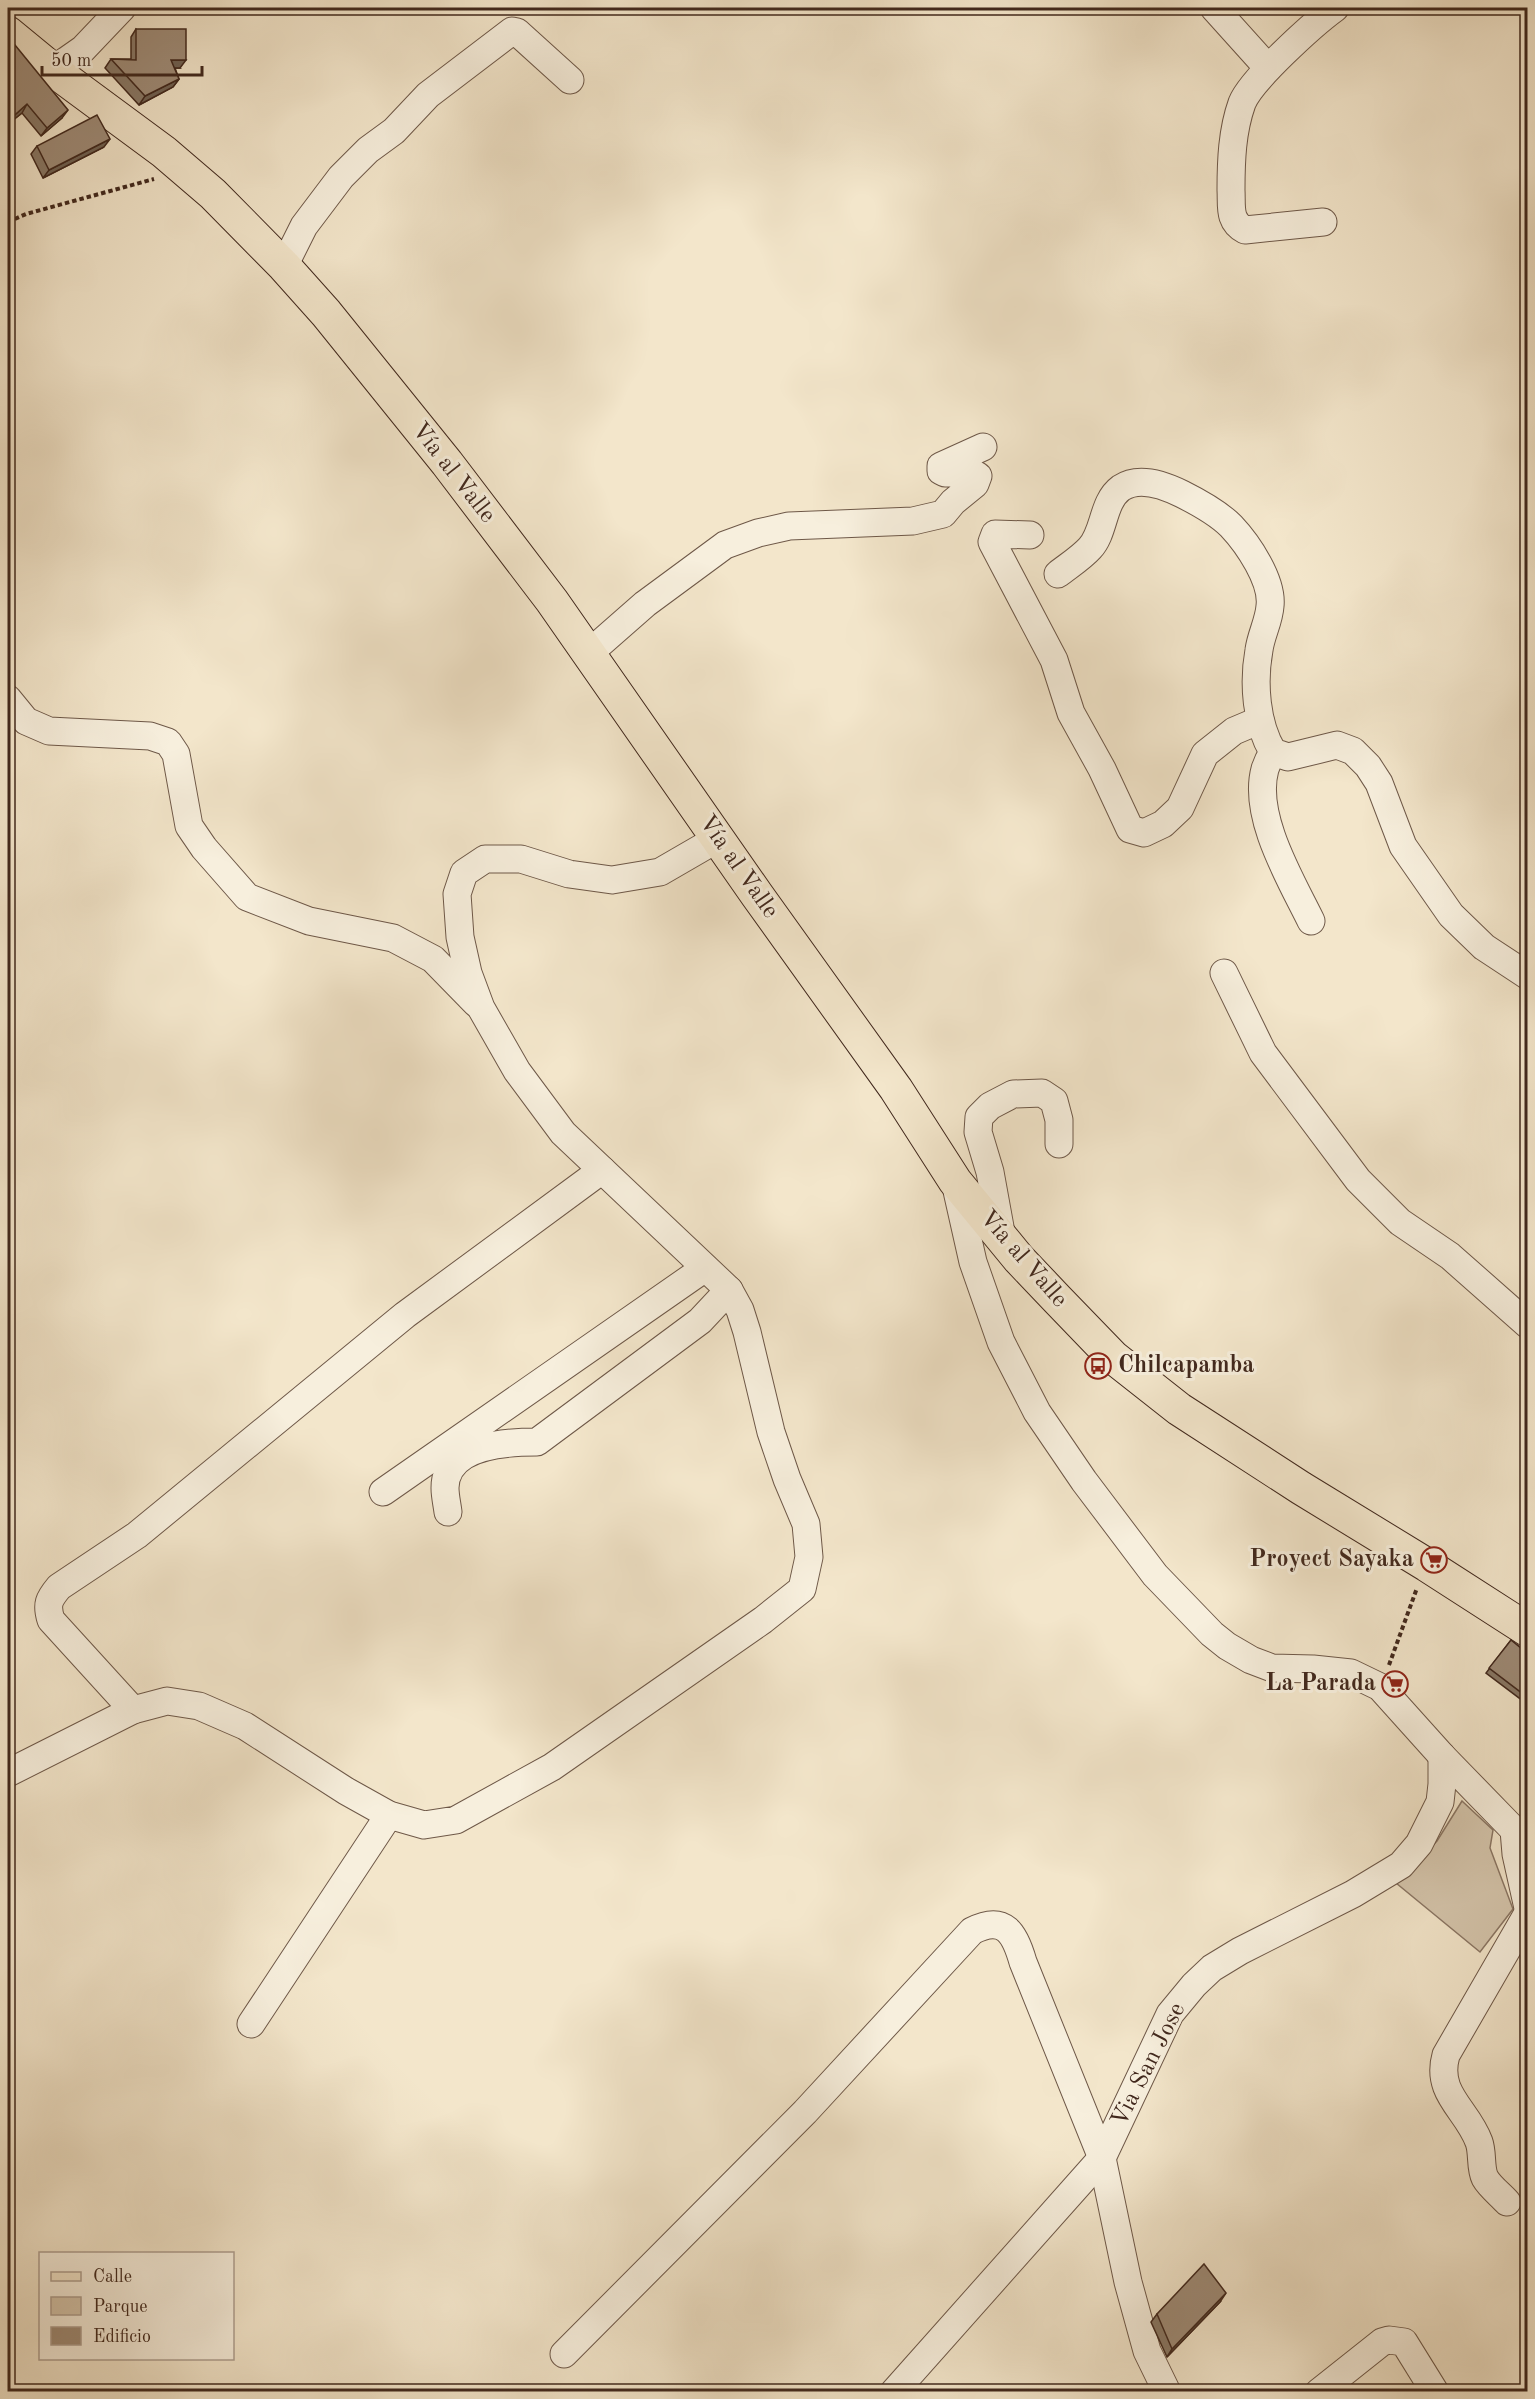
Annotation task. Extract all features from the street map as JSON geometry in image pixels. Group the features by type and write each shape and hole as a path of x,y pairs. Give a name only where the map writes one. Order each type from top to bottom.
{"main road":[{"name":"Vía al Valle","path":"8,33 53,70 164,152 213,194 284,266 326,313 447,463 552,600 717,839 896,1089 955,1181 1019,1259 1113,1357 1179,1408 1301,1488 1427,1565 1527,1630"}],"street":[{"path":"53,70 83,49 122,8"},
{"path":"1214,8 1269,68"},
{"path":"1323,222 1245,230 1237,226 1232,217 1231,155 1243,102 1269,68 1335,8"},
{"path":"284,266 304,226 341,177 368,150 394,131 428,94 512,32 517,32 570,80"},
{"path":"588,654 645,604 725,545 758,533 789,526 914,521 943,514 953,502 975,484 978,476 973,473 945,473 941,471 941,466 983,447"},
{"path":"1058,574 1091,547 1110,503 1121,488 1137,482 1164,485 1190,498 1231,526 1255,556 1266,580 1271,605 1258,652 1258,700 1264,738 1273,752 1288,756 1337,745 1353,751 1368,766 1379,783 1403,846 1451,915 1484,947 1527,976"},
{"path":"1030,535 995,534 992,542 1054,660 1071,712 1102,769 1130,829 1144,833 1163,824 1180,808 1205,754 1234,731 1260,720"},
{"path":"8,699 26,721 49,731 150,736 168,742 176,754 189,826 204,848 247,897 309,921 393,938 433,959 481,1008"},
{"path":"1273,752 1265,769 1263,799 1275,842 1311,921"},
{"path":"8,1773 134,1710 167,1701 199,1706 245,1726 346,1791 389,1815 424,1825 456,1820 552,1767 763,1620 802,1589 809,1557 806,1524 771,1432 740,1310 729,1290 563,1133 517,1071 481,1008 468,973 460,937 457,894 464,873 485,859 521,859 569,874 612,880 660,872 717,839"},
{"path":"1224,973 1263,1053 1358,1180 1400,1222 1450,1256 1527,1325"},
{"path":"1002,1238 990,1172 978,1132 979,1118 990,1106 1013,1094 1042,1093 1054,1101 1059,1120 1059,1144"},
{"path":"134,1710 51,1620 46,1607 59,1587 137,1535 405,1315 602,1170"},
{"path":"955,1181 973,1262 1006,1352 1037,1412 1084,1481 1155,1575 1212,1634 1227,1647 1251,1660 1272,1668 1351,1673 1380,1687 1442,1756 1521,1833 1516,1854 1527,1908"},
{"path":"383,1492 705,1268"},
{"path":"448,1512 445,1486 449,1471 466,1454 489,1446 514,1442 537,1442 700,1321 729,1290"},
{"name":"Via San Jose","path":"894,2391 1102,2158 1170,2014 1194,1985 1212,1968 1240,1951 1353,1894 1401,1864 1419,1844 1440,1802 1442,1756"},
{"path":"251,2024 389,1815"},
{"path":"1507,2202 1485,2178 1479,2143 1470,2123 1447,2091 1443,2071 1446,2055 1527,1913"},
{"path":"564,2354 805,2112 972,1931 984,1924 996,1924 1007,1929 1017,1939 1023,1962 1102,2158 1128,2282 1147,2351 1167,2391"},
{"path":"1319,2391 1389,2340 1404,2343 1435,2391"}],"path":[{"path":"8,222 26,214 184,170"},
{"path":"1380,1687 1427,1565"}],"green space":[{"path":"1462,1801 1493,1830 1490,1848 1513,1909 1480,1952 1396,1883 1437,1841"}],"building":[{"path":"136,29 186,29 186,60 171,60 179,79 145,96 111,59 136,60"},
{"path":"15,45 68,110 47,128 27,104 8,121 8,51"},
{"path":"97,115 110,139 49,170 37,146"},
{"path":"1511,1640 1527,1653 1527,1697 1489,1668"},
{"path":"1204,2264 1226,2293 1172,2349 1157,2314"}],"place":[{"name":"Chilcapamba","path":"1098,1366"},
{"name":"Proyect Sayaka","path":"1434,1560"},
{"name":"La Parada","path":"1395,1684"}]}
